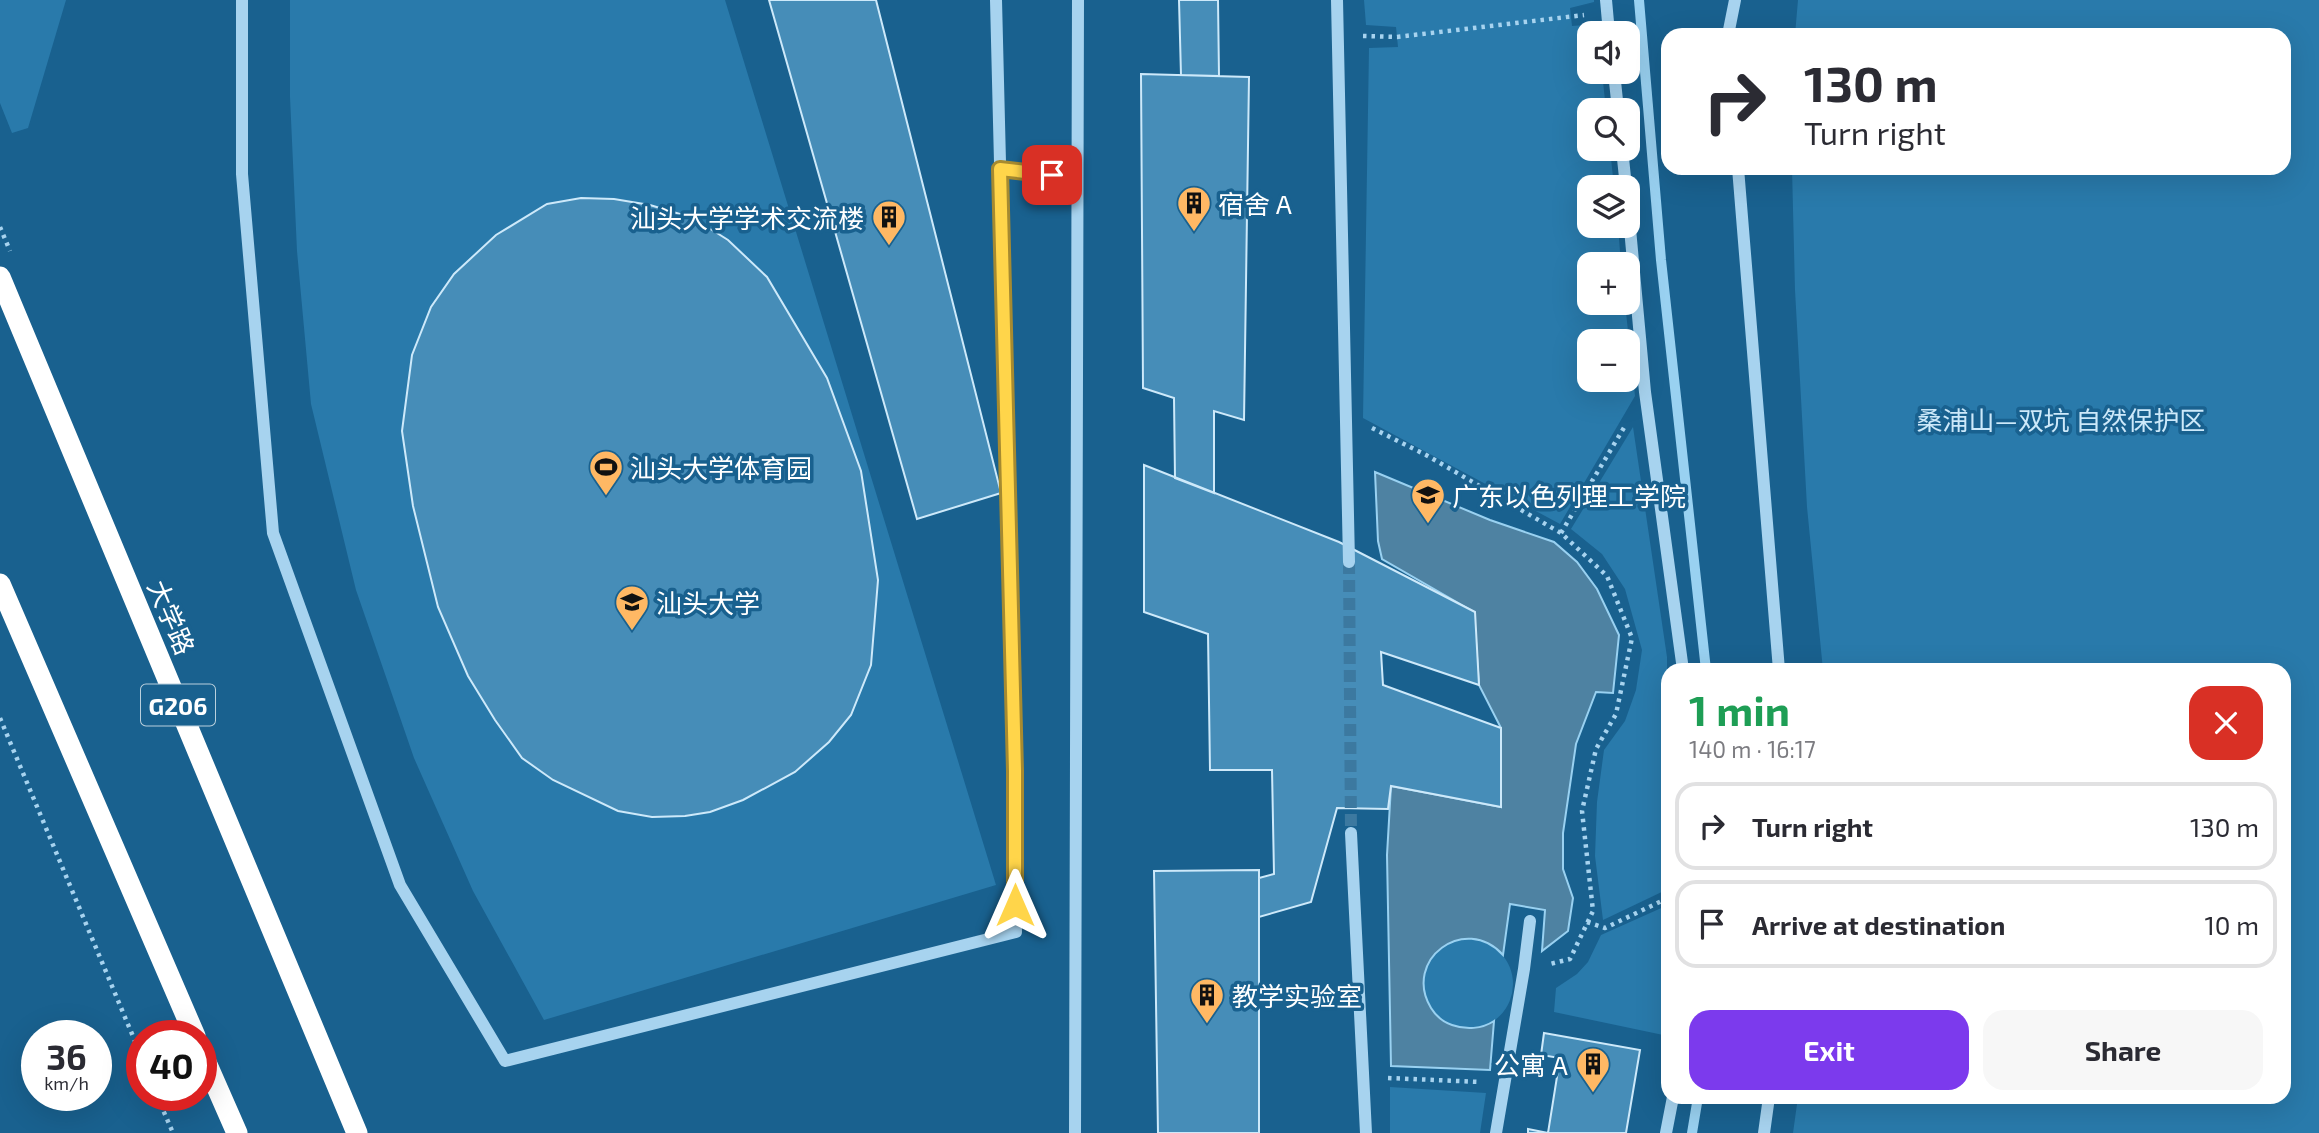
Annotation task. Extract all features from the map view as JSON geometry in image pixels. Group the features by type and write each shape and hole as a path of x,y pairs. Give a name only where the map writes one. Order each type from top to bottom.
{"highway":[{"name":"大学路","path":"0,277 357,1133"},
{"path":"0,584 188,1020"},
{"path":"217,1087 237,1133"}],"street":[{"path":"243,0 242,174 273,533 400,885 505,1061 1016,932 1015,771 996,0"},
{"path":"1074,1133 1078,0"},
{"path":"1337,0 1349,562"},
{"path":"1729,28 1735,0"},
{"path":"1000,169 1077,179"},
{"path":"1739,175 1778,663"},
{"path":"1631,238 1645,392 1682,663"},
{"path":"1351,832 1366,1133"},
{"path":"1496,1133 1530,921"},
{"path":"1666,1133 1672,1104"},
{"path":"1764,1133 1768,1104"}],"path":[{"path":"1338,36 1397,37 1606,6"},
{"path":"1561,533 1645,392"},
{"path":"1346,415 1426,455 1561,533 1607,576 1632,638 1616,714 1596,749 1582,811 1592,911 1570,959 1524,969"},
{"path":"0,718 126,1020"},
{"path":"1587,922 1605,928 1661,901"},
{"path":"1363,1077 1505,1083"},
{"path":"164,1111 173,1133"}],"green space":[{"path":"0,0 66,0 28,128 12,133 0,103"},
{"name":"汕头大学体育园","path":"290,0 725,0 996,885 544,1020 473,891 414,758 356,590 311,404 297,251 290,97"},
{"path":"1364,0 1594,0 1570,8 1572,26 1577,26 1577,84 1603,84 1605,98 1577,98 1577,161 1611,161 1613,175 1577,175 1577,238 1619,238 1620,252 1577,252 1577,315 1626,315 1628,329 1577,329 1577,392 1635,392 1635,396 1560,524 1363,418 1369,48 1398,47 1396,27 1366,25"},
{"name":"桑浦山—双坑 自然保护区","path":"1798,0 2319,0 2319,1133 1793,1133 1797,1104 2291,1104 2291,663 1822,663 1807,507 1795,290 1792,175 2291,175 2291,28 1796,28"},
{"path":"1633,427 1667,657 1667,663 1661,663 1661,892 1603,920 1595,856 1597,802 1604,750 1625,721 1636,690 1642,650 1625,589 1602,554 1571,529"},
{"path":"1661,908 1661,1035 1554,1012 1556,988 1577,974 1588,962 1601,935"},
{"path":"1468,939 1485,943 1500,952 1509,967 1513,984 1509,1001 1500,1016 1485,1025 1468,1029 1451,1025 1436,1016 1427,1001 1423,984 1427,967 1436,952 1451,943"},
{"path":"1390,1087 1486,1093 1480,1133 1390,1133"}],"shaded area":[{"path":"1375,472 1490,520 1554,542 1577,562 1597,589 1619,635 1613,693 1596,692 1576,744 1563,833 1563,869 1573,898 1568,931 1542,951 1545,910 1510,904 1503,955 1488,943 1472,939 1456,941 1442,948 1431,959 1425,974 1424,990 1437,1016 1449,1024 1468,1028 1484,1026 1494,1021 1490,1070 1391,1066 1387,855 1391,786 1501,807 1501,728 1479,685 1474,612 1382,559 1378,541"}],"building":[{"name":"汕头大学学术交流楼","path":"769,0 876,0 1001,493 917,519"},
{"path":"1179,0 1218,0 1219,76 1181,75"},
{"name":"宿舍 A","path":"1141,74 1249,77 1244,420 1214,411 1214,493 1175,478 1174,398 1143,388"},
{"path":"581,198 614,199 650,205 693,218 728,240 767,277 827,378 861,471 878,580 871,665 851,715 829,742 795,772 743,800 710,812 652,817 618,811 553,780 522,758 468,676 438,607 413,506 402,431 412,355 431,307 454,274 496,235 547,204"},
{"path":"1144,465 1339,542 1475,612 1479,685 1381,652 1383,685 1501,728 1501,807 1391,786 1388,809 1337,808 1311,902 1259,917 1259,878 1274,874 1272,770 1210,770 1208,634 1144,612"},
{"name":"教学实验室","path":"1259,870 1259,1133 1158,1133 1154,871"},
{"name":"公寓 A","path":"1544,1033 1640,1050 1626,1133 1548,1133 1560,1058 1541,1055"},
{"path":"1528,1129 1548,1133 1528,1133"}],"waterway":[{"path":"1639,0 1661,260 1705,663"},
{"path":"1692,1133 1697,1104"}],"tunnel":[{"path":"1349,562 1351,833"}],"place":[{"name":"宿舍 A","path":"1194,233"},
{"name":"汕头大学学术交流楼","path":"889,247"},
{"name":"汕头大学体育园","path":"606,497"},
{"name":"广东以色列理工学院","path":"1428,525"},
{"name":"汕头大学","path":"632,632"},
{"name":"教学实验室","path":"1207,1025"},
{"name":"公寓 A","path":"1593,1094"}],"route":[{"path":"1015,905 1015,771 1000,169 1052,175"}]}
